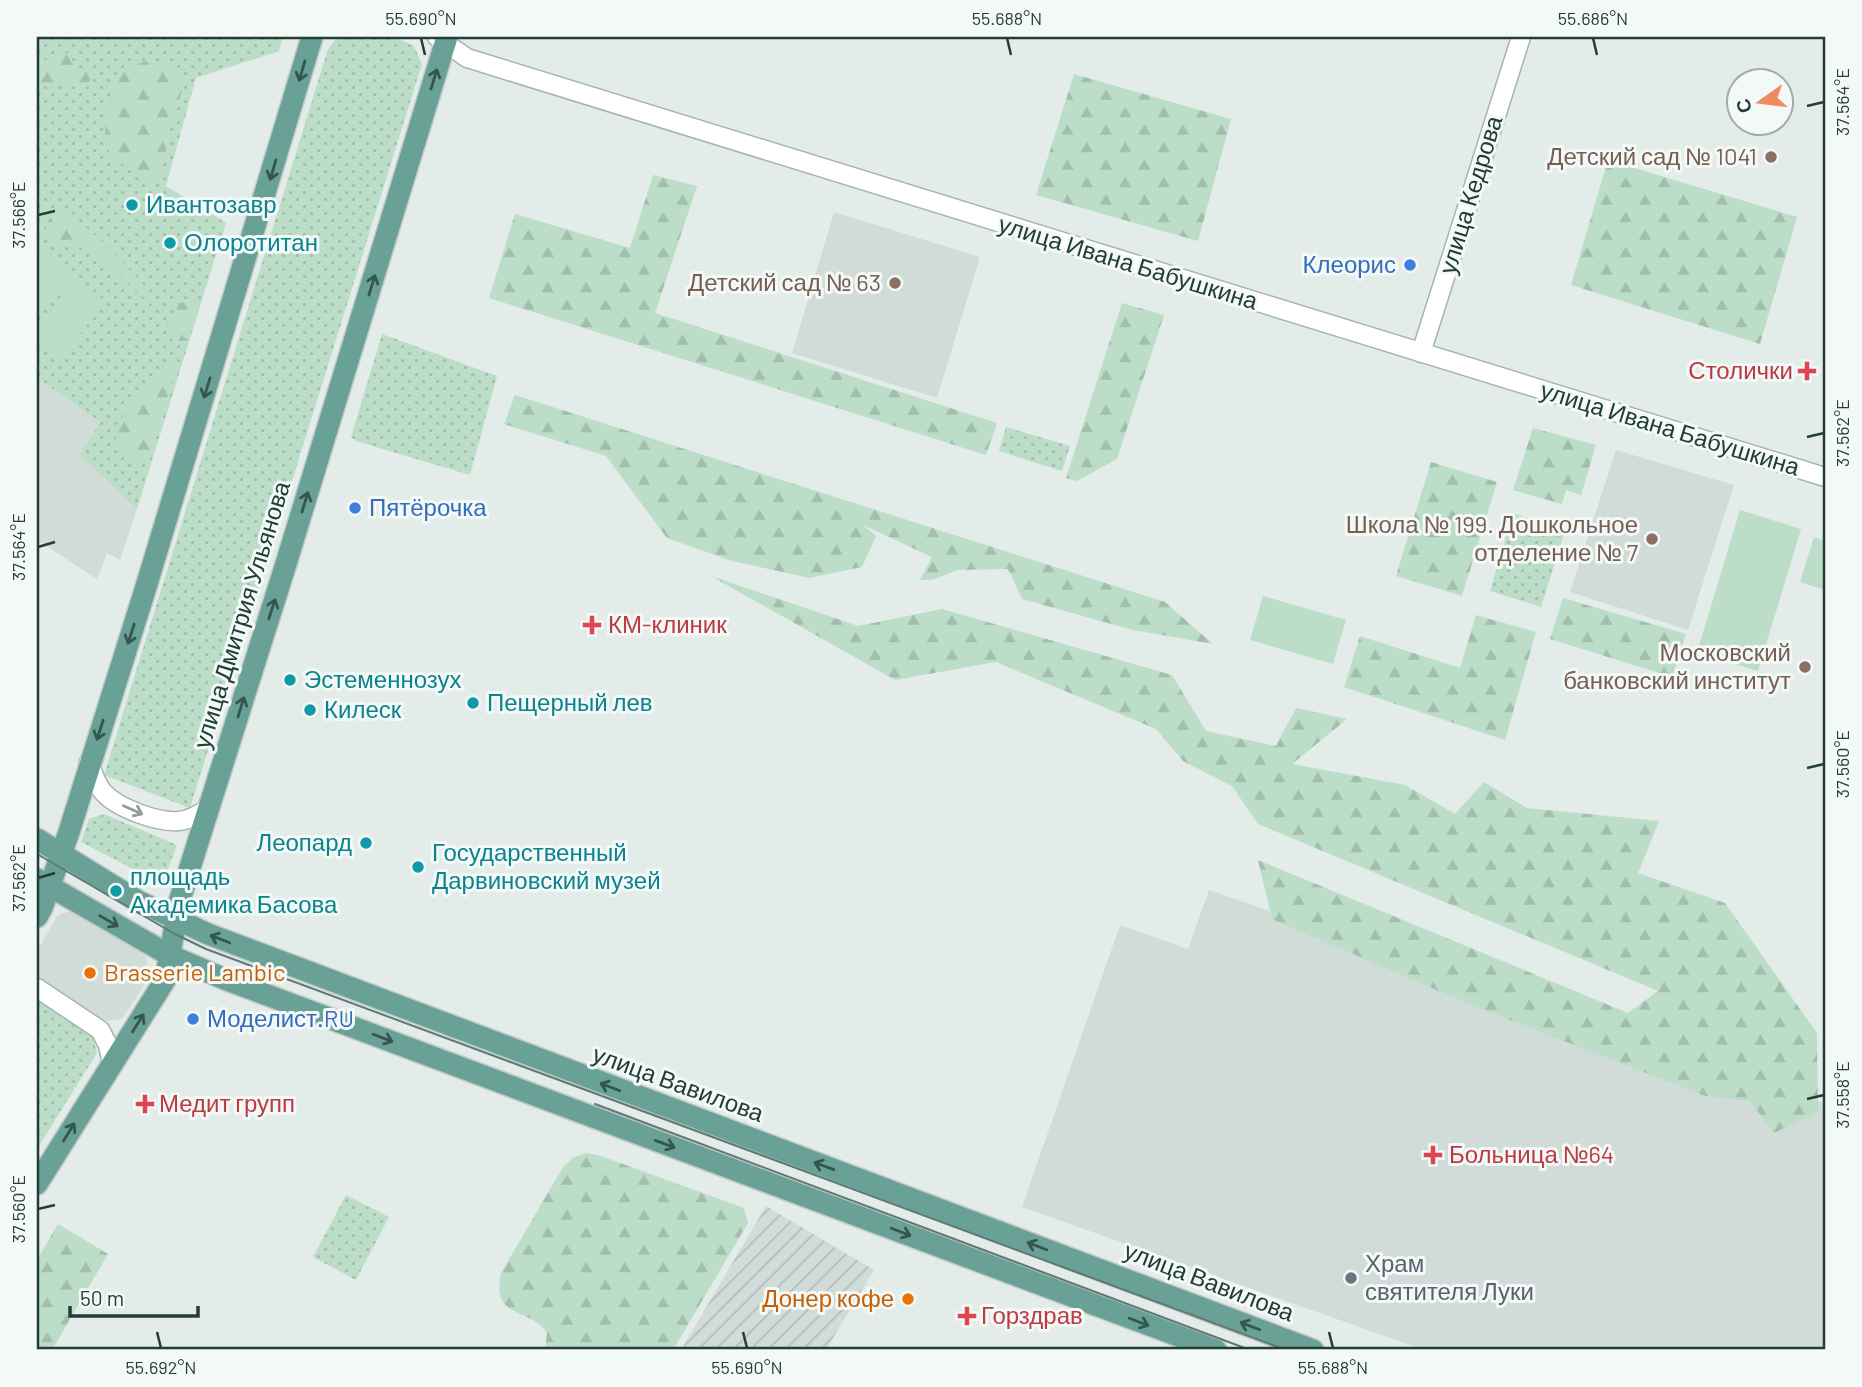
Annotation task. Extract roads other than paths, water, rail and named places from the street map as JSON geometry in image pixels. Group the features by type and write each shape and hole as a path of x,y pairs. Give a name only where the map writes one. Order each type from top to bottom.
{"main road":[{"path":"37,917 43,883 61,853 146,587 313,37"},
{"name":"улица Дмитрия Ульянова","path":"37,1184 165,980 180,898 443,39"},
{"name":"улица Вавилова","path":"37,839 138,901 176,919 367,995 1313,1350"},
{"path":"43,883 169,955 239,985 1216,1350"}],"street":[{"name":"улица Кедрова","path":"1421,353 1521,37"},
{"name":"улица Ивана Бабушкина","path":"443,39 467,58 1825,477"},
{"path":"89,762 95,781 104,794 136,813 160,820 178,821 194,817 209,808"},
{"path":"37,988 100,1030 108,1045 112,1064"}],"tram line":[{"path":"37,854 173,933 206,949 1286,1350"},
{"path":"595,1104 1250,1350"}],"place":[{"name":"Детский сад № 1041","path":"1771,157"},
{"name":"Ивантозавр","path":"132,205"},
{"name":"Олоротитан","path":"170,243"},
{"name":"Клеорис","path":"1410,265"},
{"name":"Детский сад № 63","path":"895,283"},
{"name":"Столички","path":"1807,371"},
{"name":"Пятёрочка","path":"355,508"},
{"name":"Школа № 199. Дошкольное отделение № 7","path":"1652,539"},
{"name":"КМ-клиник","path":"592,625"},
{"name":"Московский банковский институт","path":"1805,667"},
{"name":"Эстеменнозух","path":"290,680"},
{"name":"Пещерный лев","path":"473,703"},
{"name":"Килеск","path":"310,710"},
{"name":"Леопард","path":"366,843"},
{"name":"Государственный Дарвиновский музей","path":"418,867"},
{"name":"площадь Академика Басова","path":"116,891"},
{"name":"Brasserie Lambic","path":"90,973"},
{"name":"Моделист.RU","path":"193,1019"},
{"name":"Медит групп","path":"145,1104"},
{"name":"Больница №64","path":"1433,1155"},
{"name":"Храм святителя Луки","path":"1351,1278"},
{"name":"Донер кофе","path":"908,1299"},
{"name":"Горздрав","path":"967,1316"}]}
